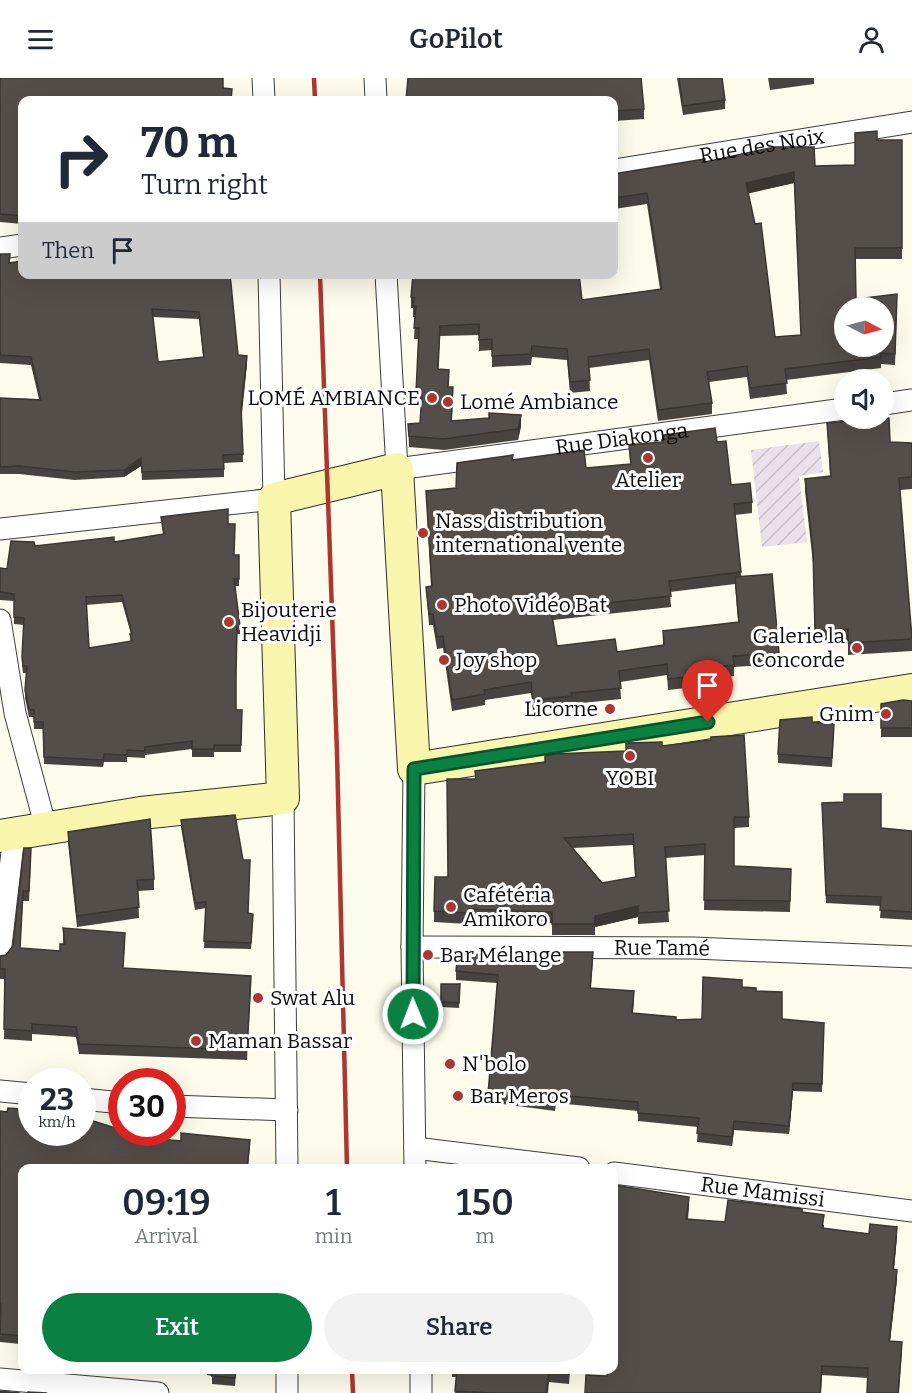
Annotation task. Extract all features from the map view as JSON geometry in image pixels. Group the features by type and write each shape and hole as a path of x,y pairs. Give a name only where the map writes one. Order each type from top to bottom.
{"main road":[{"path":"7,835 141,813 283,798 274,499 397,468 414,769 912,690"}],"street":[{"path":"263,78 264,96"},
{"path":"375,78 376,96"},
{"name":"Rue des Noix","path":"618,169 912,122"},
{"path":"0,248 18,246"},
{"path":"0,529 274,499 269,279"},
{"path":"386,279 397,468"},
{"path":"894,403 912,400"},
{"name":"Rue Diakonga","path":"397,468 834,410"},
{"path":"0,620 15,713 46,828"},
{"path":"414,769 412,946 415,1158 513,1164"},
{"path":"283,798 287,1164"},
{"path":"0,954 7,835"},
{"name":"Rue Tamé","path":"412,946 694,948 912,957"},
{"path":"0,1091 18,1093"},
{"path":"186,1106 287,1110"},
{"name":"Rue Mamissi","path":"618,1174 912,1211"},
{"path":"287,1374 287,1393"},
{"path":"421,1374 421,1393"},
{"path":"0,1379 158,1393"}],"shaded area":[{"path":"819,441 823,472 799,476 807,542 762,547 751,450"}],"building":[{"path":"0,78 223,78 223,88 232,89 231,96 18,96 18,216 0,214"},
{"path":"408,78 641,78 644,109 618,111 618,96 406,96"},
{"path":"679,78 722,78 725,100 683,106"},
{"path":"877,131 877,140 902,140 902,248 855,248 856,297 834,297 834,357 881,357 785,369 787,383 750,388 747,366 707,372 712,403 658,410 649,349 588,357 590,380 570,382 567,349 532,346 531,354 492,356 492,339 479,340 479,324 440,326 438,369 449,370 448,387 453,387 451,421 489,418 489,413 521,415 518,429 444,439 409,436 408,424 420,423 422,394 416,393 419,328 414,328 416,306 413,306 414,298 411,297 413,279 580,279 582,300 662,289 647,193 618,197 618,173 705,159 705,162 775,147 814,147 815,166 855,165 855,133","holes":["794,172 801,335 775,337 761,223 755,224 746,183"]},
{"path":"0,254 10,254 9,263 18,262 18,279 230,279 238,355 247,356 241,408 243,454 223,455 224,469 142,472 141,458 124,470 75,472 19,466 0,467 0,398 41,400 31,357 0,355","holes":["152,309 199,312 204,357 158,362"]},
{"path":"897,294 895,354 894,297 872,297"},
{"path":"834,422 834,429 889,429 890,442 912,443 912,477 899,478 912,639 848,643 848,629 815,630 813,551 805,479 831,476 827,423"},
{"path":"715,428 717,442 726,441 731,485 750,483 752,502 734,504 741,572 669,581 671,596 551,609 557,646 615,639 617,652 664,645 663,631 739,622 735,577 772,574 779,653 733,656 734,665 686,671 686,677 668,679 667,664 619,671 621,688 571,693 572,696 533,700 531,682 484,690 485,694 452,700 443,636 437,637 433,614 429,614 426,587 432,586 426,491 456,488 457,463 513,455 512,460 584,450 586,468 631,464 629,445 662,442 664,435"},
{"path":"228,509 228,524 235,524 234,555 239,555 239,579 234,579 240,626 237,627 236,710 242,710 241,745 214,745 214,749 192,749 192,741 145,747 145,751 127,750 127,755 104,754 103,760 44,757 43,722 34,722 34,710 29,709 25,690 27,666 23,666 22,657 24,618 14,617 14,594 0,592 0,568 7,569 11,541 34,542 35,546 114,537 114,542 164,534 161,517","holes":["122,595 132,634 130,634 132,641 89,648 86,597"]},
{"path":"903,700 912,701 912,728 881,728 881,704"},
{"path":"812,717 812,722 834,724 832,758 778,754 780,720"},
{"path":"744,735 749,817 734,817 734,866 791,869 790,901 704,900 705,844 665,847 669,911 638,913 638,906 595,916 595,924 552,924 552,912 468,909 468,913 434,911 435,877 448,877 447,779 476,779 475,771 545,762 545,756 554,754 626,751 626,743 662,742 662,746 711,740 711,737","holes":["633,834 636,877 602,883 564,838"]},
{"path":"844,794 881,794 881,828 912,831 912,912 880,910 881,897 826,895 822,803 844,802"},
{"path":"235,815 243,860 250,860 248,913 253,914 251,943 204,941 206,902 195,903 181,820"},
{"path":"150,819 154,879 137,880 139,907 77,916 68,832"},
{"path":"24,848 31,848 29,891 23,891 20,948 60,951 60,944 65,944 63,928 125,933 123,968 251,976 247,1050 79,1044 76,1027 32,1024 32,1031 4,1029 5,969 0,969 0,956 6,955 13,946"},
{"path":"552,952 593,952 590,988 634,991 632,1013 676,1017 676,1020 702,1019 703,977 742,980 742,987 756,988 756,991 782,992 782,1019 824,1023 822,1084 793,1083 789,1126 734,1121 732,1137 697,1133 699,1118 638,1113 638,1102 556,1095 555,1102 488,1094 498,975 456,971 458,953 552,957"},
{"path":"441,984 460,984 459,1003 441,1002"},
{"path":"8,1108 18,1109 18,1146 96,1146 96,1122 108,1126 108,1146 186,1146 186,1134 250,1140 247,1164 18,1164 18,1336 0,1334 0,1111 7,1112"},
{"path":"618,1186 689,1197 686,1219 725,1222 728,1200 802,1209 802,1212 824,1215 822,1228 869,1234 870,1224 897,1227 893,1269 897,1270 889,1341 902,1342 898,1393 867,1393 868,1368 822,1366 820,1393 585,1393 586,1375 607,1376 607,1374 618,1374"},
{"path":"212,1374 236,1374 235,1378 212,1376"},
{"path":"457,1374 549,1374 546,1393 455,1391"}],"railway":[{"path":"314,78 315,96"},
{"path":"320,279 337,753 347,1164"},
{"path":"352,1374 353,1393"}],"place":[{"name":"LOMÉ AMBIANCE","path":"432,398"},
{"name":"Lomé Ambiance","path":"448,402"},
{"name":"Atelier","path":"648,458"},
{"name":"Nass distribution international vente","path":"423,533"},
{"name":"Photo Vidéo Bat","path":"442,605"},
{"name":"Bijouterie Heavidji","path":"229,622"},
{"name":"Galerie la Concorde","path":"857,648"},
{"name":"Joy shop","path":"444,660"},
{"name":"Licorne","path":"610,709"},
{"name":"Gnim","path":"886,714"},
{"name":"YOBI","path":"630,756"},
{"name":"Cafétéria Amikoro","path":"451,907"},
{"name":"Bar Mélange","path":"428,955"},
{"name":"Swat Alu","path":"258,998"},
{"name":"Maman Bassar","path":"196,1041"},
{"name":"N'bolo","path":"450,1064"},
{"name":"Bar Meros","path":"458,1096"}],"route":[{"path":"413,1014 414,769 708,722"}]}
